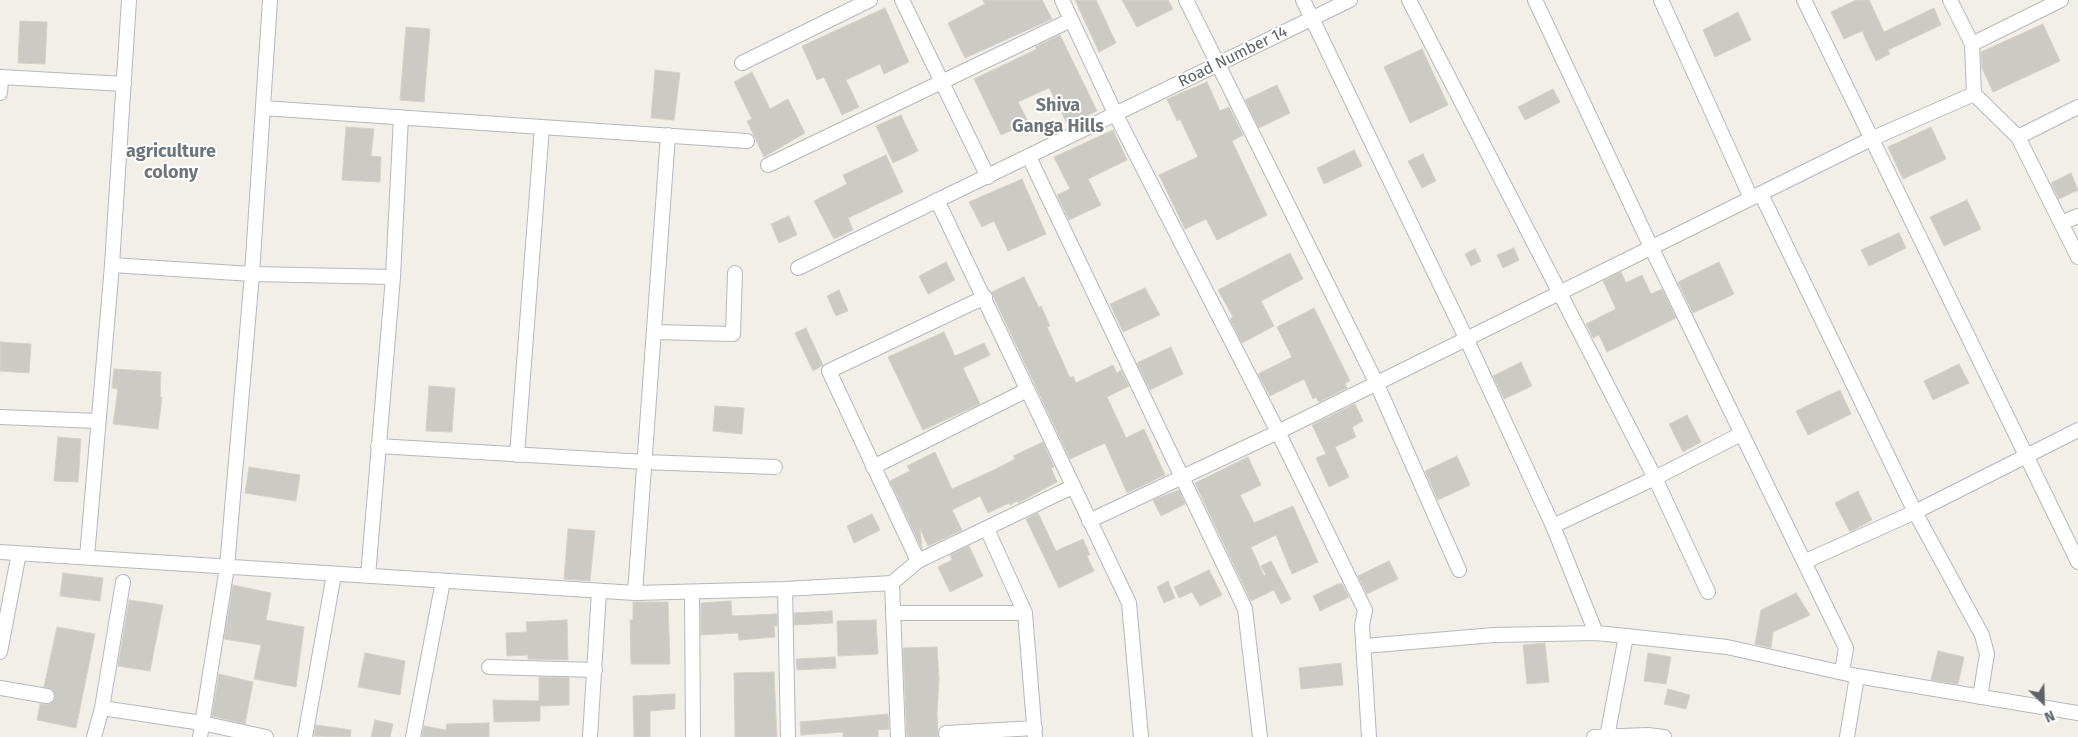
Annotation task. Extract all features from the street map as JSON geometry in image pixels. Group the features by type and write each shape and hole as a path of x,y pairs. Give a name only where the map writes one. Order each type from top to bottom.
{"street":[{"path":"86,557 112,265 129,0"},
{"path":"200,737 227,568 252,274 270,0"},
{"path":"742,63 870,0"},
{"path":"902,0 988,177"},
{"path":"1062,0 1116,115 1278,432 1365,610 1362,626 1369,737"},
{"path":"1186,0 1376,382 1459,570"},
{"path":"1302,0 1466,338 1552,526 1596,633"},
{"name":"Road Number 14","path":"798,268 1350,0"},
{"path":"1409,0 1655,478 1708,592"},
{"path":"1535,0 1651,247 1741,434 1806,561 1846,648 1842,672"},
{"path":"1661,0 1756,196 1915,512 1982,635 1987,654 1980,697"},
{"path":"1804,0 2078,562"},
{"path":"1950,0 1972,44 1974,94 2018,137 2078,258"},
{"path":"1972,44 2061,0"},
{"path":"768,165 1071,20"},
{"path":"0,93 1,77 124,84"},
{"path":"1089,521 1278,432 1871,139 1974,94"},
{"path":"263,108 747,141"},
{"path":"2018,137 2078,108"},
{"path":"368,576 393,277 401,117"},
{"path":"517,455 542,127"},
{"path":"636,594 668,136"},
{"path":"1029,157 1245,609 1260,737"},
{"path":"937,200 1072,487 1129,603 1141,737"},
{"path":"2061,223 2078,216"},
{"path":"112,265 252,274 393,277"},
{"path":"654,332 733,334 735,273"},
{"path":"918,561 829,370 984,297"},
{"path":"873,467 1027,390"},
{"path":"0,417 98,421"},
{"path":"1806,561 1915,512 2078,430"},
{"path":"1552,526 1655,478 1741,434"},
{"path":"378,446 645,462 775,467"},
{"path":"0,552 636,594 892,583 918,561 1072,487"},
{"path":"946,733 1035,732 1025,613 987,529"},
{"path":"0,652 19,553"},
{"path":"305,737 334,574"},
{"path":"413,737 443,581"},
{"path":"94,737 102,708 123,582"},
{"path":"892,583 898,737"},
{"path":"785,589 788,737"},
{"path":"590,737 599,591"},
{"path":"692,592 693,737"},
{"path":"894,613 1025,613"},
{"path":"1364,646 1494,635 1596,633 1727,647 1857,676 2078,713"},
{"path":"1607,737 1626,636"},
{"path":"489,667 595,670"},
{"path":"1848,737 1857,676"},
{"path":"0,688 47,696"},
{"path":"102,708 202,723 266,737"},
{"path":"1594,737 1648,735 1664,737"}],"building":[{"path":"983,0 1042,0 1052,19 965,58 948,23 985,4"},
{"path":"1075,0 1096,0 1116,43 1099,52"},
{"path":"1122,0 1168,0 1173,9 1137,27"},
{"path":"1856,0 1869,0 1884,32 1934,8 1941,25 1888,50 1890,54 1876,61 1862,31 1844,39 1831,12"},
{"path":"885,8 909,62 884,74 880,64 846,80 859,107 842,115 824,77 817,80 802,46"},
{"path":"1738,12 1751,40 1715,57 1703,30"},
{"path":"20,21 47,22 45,64 18,63"},
{"path":"2043,24 2060,61 1993,92 1982,68 1981,52"},
{"path":"406,27 430,29 424,102 400,100"},
{"path":"1060,35 1097,111 1068,125 1049,88 1018,102 1029,123 1001,135 974,79 1037,49 1035,47"},
{"path":"1422,49 1448,105 1410,123 1384,67"},
{"path":"655,70 680,73 674,120 651,118"},
{"path":"752,72 770,109 788,99 805,133 764,157 747,121 752,119 734,82"},
{"path":"1207,82 1220,111 1229,107 1243,135 1232,141 1267,215 1217,240 1206,219 1185,229 1159,175 1198,157 1180,119 1177,121 1167,99"},
{"path":"1277,85 1290,113 1259,128 1245,100"},
{"path":"1553,89 1560,102 1525,120 1518,107"},
{"path":"901,115 918,151 893,163 876,126"},
{"path":"346,127 374,129 371,156 381,157 380,182 342,180"},
{"path":"1931,127 1946,159 1903,179 1888,147"},
{"path":"1113,130 1127,160 1088,179 1101,205 1069,220 1057,195 1070,189 1054,157"},
{"path":"1354,150 1362,166 1324,184 1317,168"},
{"path":"1423,154 1436,181 1422,188 1408,161"},
{"path":"886,155 903,192 848,218 853,230 834,239 814,201 847,184 843,175"},
{"path":"2071,173 2078,190 2059,199 2051,183"},
{"path":"1022,179 1046,234 1008,251 994,221 982,227 969,202"},
{"path":"1967,200 1981,229 1944,246 1930,217"},
{"path":"789,216 797,235 779,243 771,224"},
{"path":"1899,233 1906,248 1869,266 1861,250"},
{"path":"1514,248 1519,260 1503,268 1497,255"},
{"path":"1475,249 1481,261 1471,266 1465,254"},
{"path":"1290,253 1303,279 1261,301 1274,326 1242,343 1230,319 1233,317 1218,290"},
{"path":"946,262 955,280 928,294 919,276"},
{"path":"1719,262 1734,294 1693,313 1678,282"},
{"path":"1621,272 1626,283 1642,275 1651,294 1662,289 1676,318 1607,352 1599,335 1593,338 1586,324 1616,309 1603,281"},
{"path":"1024,277 1039,308 1041,306 1050,326 1047,327 1070,378 1073,376 1076,383 1113,365 1117,373 1121,370 1129,386 1107,397 1126,438 1144,429 1165,475 1127,493 1105,443 1070,459 992,292"},
{"path":"1145,288 1160,315 1123,332 1110,304"},
{"path":"839,290 848,311 836,316 827,296"},
{"path":"1314,308 1350,381 1345,383 1347,388 1319,402 1316,397 1313,399 1304,379 1270,396 1258,374 1292,357 1277,327"},
{"path":"806,328 823,365 813,371 795,333"},
{"path":"944,332 955,356 984,343 990,355 963,368 980,404 923,430 888,357"},
{"path":"0,342 31,344 29,373 0,371"},
{"path":"1171,347 1183,374 1150,390 1137,363"},
{"path":"1521,362 1532,386 1504,399 1493,376"},
{"path":"1959,364 1969,383 1933,400 1924,381"},
{"path":"114,369 161,372 160,397 162,397 158,429 113,424 118,389 112,388"},
{"path":"429,386 455,388 452,432 426,431"},
{"path":"1840,390 1851,414 1808,435 1796,411"},
{"path":"1355,404 1363,421 1352,427 1356,437 1335,447 1349,477 1329,487 1316,458 1326,454 1312,425"},
{"path":"715,406 744,408 742,434 713,431"},
{"path":"1687,415 1701,442 1683,452 1669,424"},
{"path":"58,437 81,439 78,482 54,481"},
{"path":"1043,442 1054,467 1051,468 1057,482 1018,503 1017,501 1010,505 1009,503 988,513 980,496 952,510 962,530 928,546 920,528 922,549 890,481 910,471 907,466 935,452 952,489 994,470 1015,459 1013,456"},
{"path":"1457,456 1470,485 1438,500 1425,471"},
{"path":"1248,457 1261,485 1240,495 1254,523 1293,506 1318,562 1292,574 1276,535 1251,547 1264,576 1266,575 1261,566 1271,561 1291,599 1281,604 1274,590 1251,601 1195,483"},
{"path":"249,467 300,475 296,501 245,493"},
{"path":"1179,490 1185,504 1161,516 1153,500"},
{"path":"1858,491 1872,520 1850,532 1835,503"},
{"path":"1038,513 1056,551 1083,539 1090,555 1087,556 1094,571 1059,588 1026,519"},
{"path":"872,514 880,530 854,543 847,526"},
{"path":"568,529 595,531 590,581 564,579"},
{"path":"969,546 983,576 950,592 938,567 952,560 950,555"},
{"path":"1389,561 1398,579 1367,594 1358,576"},
{"path":"1209,570 1222,595 1200,606 1192,592 1179,598 1174,587"},
{"path":"63,573 103,578 100,601 60,596"},
{"path":"1168,581 1175,598 1164,603 1157,587"},
{"path":"1338,584 1342,584 1349,597 1320,611 1313,596"},
{"path":"233,585 271,593 266,620 304,627 296,687 254,679 261,645 224,639"},
{"path":"1796,593 1810,615 1773,632 1771,648 1755,644 1761,610"},
{"path":"129,600 163,605 150,671 118,666"},
{"path":"731,601 732,616 777,614 777,626 774,626 775,637 739,640 738,633 701,635 701,603"},
{"path":"633,602 668,602 670,664 631,664 630,620 633,620"},
{"path":"832,611 833,623 794,625 794,613"},
{"path":"567,620 568,660 528,659 528,655 507,656 506,633 527,632 526,622"},
{"path":"876,620 878,654 838,656 837,621"},
{"path":"57,627 95,634 76,728 37,720 40,704 50,704 55,698 53,690 44,687"},
{"path":"1545,643 1549,682 1527,684 1523,645"},
{"path":"937,647 939,679 938,737 907,737 903,648"},
{"path":"1938,651 1964,657 1958,684 1931,680"},
{"path":"365,653 405,661 400,695 358,687"},
{"path":"1648,653 1671,657 1666,684 1644,681"},
{"path":"835,657 836,668 797,670 796,659"},
{"path":"1341,663 1343,685 1301,689 1299,668"},
{"path":"774,672 777,737 735,737 734,673"},
{"path":"219,674 253,682 245,724 212,716"},
{"path":"539,677 569,678 569,705 540,706 540,721 494,722 493,700 539,701"},
{"path":"1668,689 1690,695 1686,709 1664,704"},
{"path":"675,694 675,709 650,711 650,737 634,737 633,696"},
{"path":"888,714 889,729 878,730 878,737 843,737 843,732 801,735 800,722"},
{"path":"375,720 393,724 390,737 371,737"},
{"path":"489,723 489,737 422,737 424,726 446,730 447,724"},
{"path":"316,725 351,730 350,737 314,736"}],"district":[{"name":"Shiva Ganga Hills","path":"1058,116"},
{"name":"agriculture colony","path":"171,162"}]}
